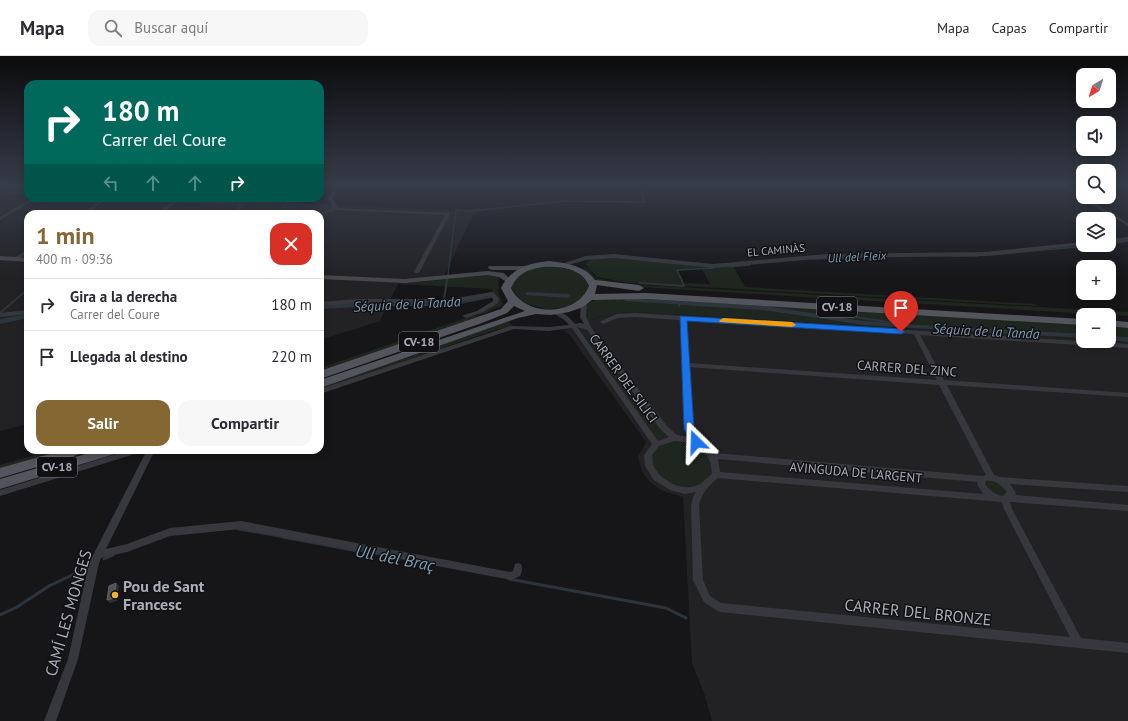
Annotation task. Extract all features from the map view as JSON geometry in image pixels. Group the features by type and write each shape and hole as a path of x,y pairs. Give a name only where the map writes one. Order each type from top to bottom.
{"main road":[{"path":"0,258 24,260"},
{"path":"461,275 484,269 561,265 582,272 592,282 593,290 587,300"},
{"path":"513,301 507,293 508,281 526,268"},
{"path":"324,277 405,281 461,275 498,274 508,281"},
{"name":"CV-18","path":"592,282 645,289 1076,315"},
{"name":"CV-18","path":"324,374 479,321 504,311 513,301 523,307 535,311 554,312 570,309 587,300 626,295 654,296 1076,322"},
{"name":"CV-18","path":"324,383 515,316 535,311"},
{"path":"1116,317 1128,318"},
{"path":"1116,324 1128,325"},
{"name":"CV-18","path":"0,474 67,454"},
{"name":"CV-18","path":"0,484 101,454"}],"street":[{"path":"417,272 447,216"},
{"path":"1113,216 1128,225"},
{"path":"1116,241 1128,239"},
{"name":"EL CAMINÀS","path":"561,265 592,258 630,256 713,266 827,256 985,254 1076,245"},
{"path":"16,259 24,254"},
{"path":"582,272 582,264 592,258"},
{"path":"324,304 358,301 451,301 492,294 496,298 496,302 490,306 466,316"},
{"name":"CARRER DEL SILICI","path":"587,300 583,317 589,329 664,428 679,438"},
{"path":"0,315 24,312"},
{"name":"CARRER DEL SILICI","path":"554,312 568,318 656,444"},
{"path":"603,322 617,316 683,318 1128,346"},
{"path":"683,318 689,429 696,442"},
{"name":"CARRER DEL SILICI","path":"573,326 580,325 589,329"},
{"path":"324,391 508,328 563,329 573,326"},
{"path":"563,329 579,335"},
{"path":"916,333 991,479 1008,486 1012,493 1006,498"},
{"name":"CARRER DEL ZINC","path":"685,365 1128,395"},
{"path":"679,438 689,429"},
{"path":"695,505 697,497 703,487 716,474 716,464 713,456 708,450 696,442 679,438 665,439 656,444 650,450 647,458 651,471 662,483 684,490 703,487"},
{"path":"0,493 125,454"},
{"name":"CAMÍ LES MONGES","path":"50,721 73,658 94,563 149,454"},
{"name":"AVINGUDA DE L'ARGENT","path":"713,456 1128,489"},
{"name":"AVINGUDA DE L'ARGENT","path":"716,474 1006,498"},
{"path":"991,479 981,484 985,491 995,497"},
{"path":"684,490 695,505"},
{"path":"1006,498 1128,508"},
{"path":"1006,498 1008,509 1078,643"},
{"name":"CARRER DEL BRONZE","path":"695,505 698,580 707,599 720,607 1128,648"},
{"path":"98,555 126,548 170,532 241,525 511,576 517,573 518,567"}],"shaded area":[{"path":"0,216 24,216 24,425 0,431"},
{"path":"324,216 472,216 440,285 398,284 380,321 324,339"},
{"path":"614,256 687,265 733,265 745,287 1035,304 1038,306 629,283 597,277 585,264 592,259","holes":["702,269 710,284 684,283 677,271"]},
{"path":"583,265 596,278 624,284 1076,309 1076,313 637,287 598,281 585,271"},
{"path":"550,266 569,269 580,275 588,284 589,290 578,302 563,308 546,309 520,302 511,287 518,277 527,271"},
{"path":"476,274 499,275 498,292 503,305 483,314 471,315 496,302 492,289 399,284 439,280"},
{"path":"617,297 1076,324 1076,339 636,312 604,315 587,323 584,315 587,304 597,299"},
{"path":"497,310 498,311 324,372 324,367 472,316 484,315"},
{"path":"1116,311 1128,312 1128,316 1116,315"},
{"path":"636,312 1076,339 1076,348 1116,348 1116,342 1128,342 1128,721 712,721 704,693 692,663 683,497 661,490 650,482 642,472 638,457 646,442 569,334 563,331 587,323 596,318 614,313"},
{"path":"507,321 513,326 492,331 324,389 324,386"},
{"path":"1116,325 1128,326 1128,342 1116,341"},
{"path":"590,335 665,435 656,438 583,337"},
{"path":"676,441 697,446 708,455 711,466 707,476 698,484 685,487 671,483 656,470 652,459 653,454 665,444"},
{"path":"38,454 57,454 0,471 0,465"},
{"path":"988,480 996,481 1007,490 1007,494 999,496 986,488 985,483"}],"building":[{"path":"116,583 114,598 107,600 109,586"}],"waterway":[{"path":"448,275 455,216"},
{"name":"Ull del Fleix","path":"1116,243 1128,241"},
{"name":"Ull del Fleix","path":"990,255 1076,247"},
{"name":"Ull del Fleix","path":"952,256 977,256"},
{"name":"Ull del Fleix","path":"810,259 843,258"},
{"name":"Ull del Fleix","path":"728,267 750,265"},
{"name":"Ull del Fleix","path":"680,277 677,270 714,268"},
{"name":"Ull del Fleix","path":"640,283 684,286 680,276"},
{"path":"444,299 447,280"},
{"path":"0,313 24,292"},
{"name":"Séquia de la Tanda","path":"528,294 568,296"},
{"name":"Séquia de la Tanda","path":"324,307 376,304 449,304 494,296"},
{"name":"Séquia de la Tanda","path":"627,300 765,308 864,323 1076,336"},
{"name":"Séquia de la Tanda","path":"324,306 382,304"},
{"name":"Séquia de la Tanda","path":"679,306 679,304 762,309 865,323"},
{"name":"Séquia de la Tanda","path":"821,309 837,314 913,326 1076,335"},
{"name":"Séquia de la Tanda","path":"0,320 24,316"},
{"name":"Séquia de la Tanda","path":"0,322 24,317"},
{"name":"Séquia de la Tanda","path":"1116,337 1128,338"},
{"name":"Séquia de la Tanda","path":"1116,339 1128,340"},
{"name":"Ull del Braç","path":"238,529 289,538"},
{"name":"Ull del Braç","path":"283,537 358,551"},
{"name":"Ull del Braç","path":"104,559 113,555"},
{"name":"Ull del Braç","path":"0,615 17,607 49,586 87,568"},
{"name":"Ull del Braç","path":"509,579 666,608 686,618"}],"slow traffic":[{"path":"723,321 792,325"}],"place":[{"name":"Pou de Sant Francesc","path":"115,595"}],"route":[{"path":"696,442 689,429 683,318 901,332"}]}
